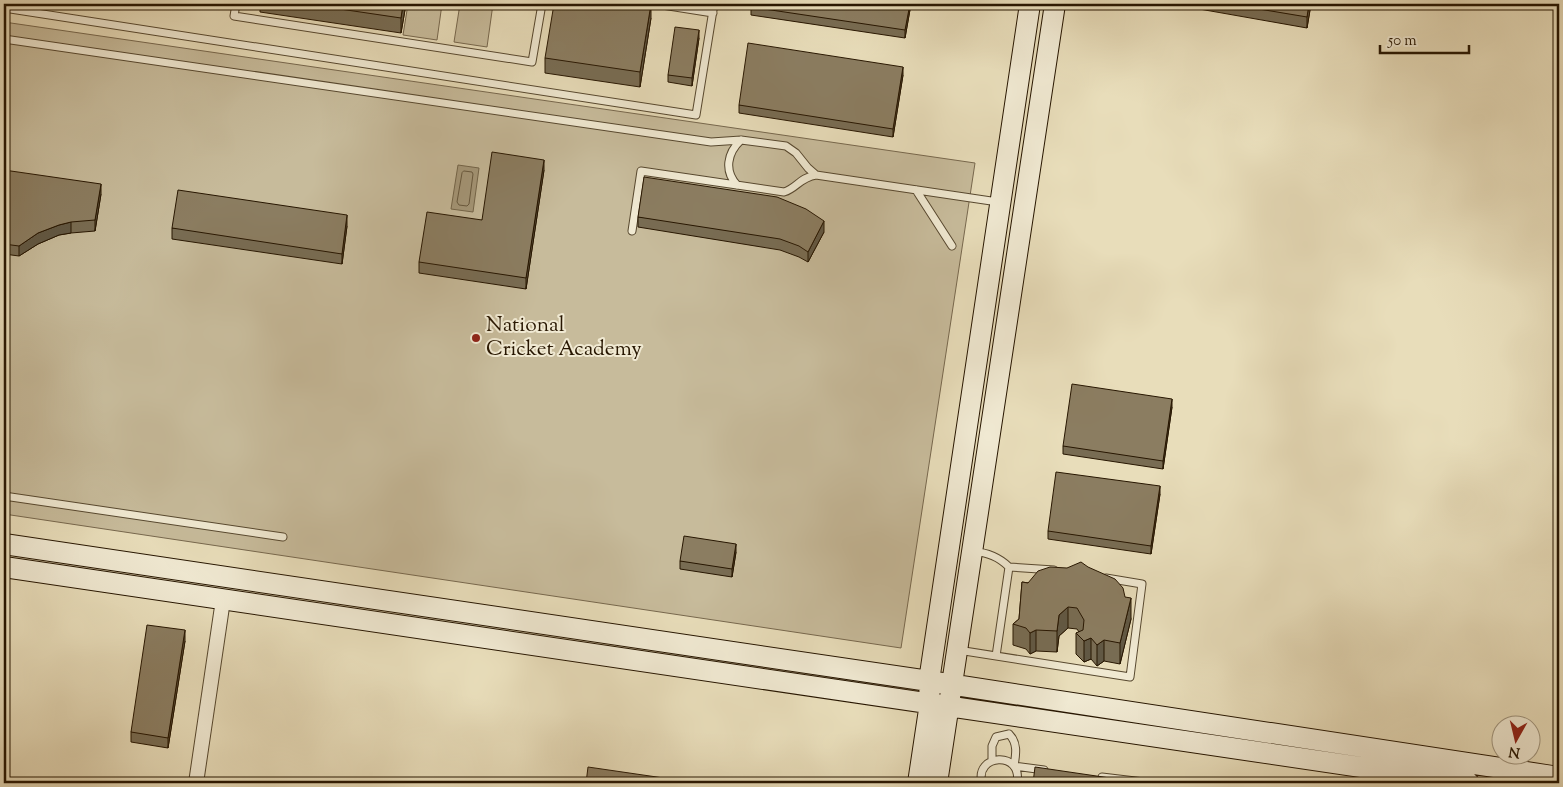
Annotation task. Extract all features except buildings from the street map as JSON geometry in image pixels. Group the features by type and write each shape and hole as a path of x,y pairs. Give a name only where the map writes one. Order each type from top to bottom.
{"main road":[{"path":"937,783 940,705 929,681 1030,4"},
{"path":"918,783 940,705 952,685 1055,4"},
{"path":"4,544 929,681 1559,777"},
{"path":"4,567 940,705 1010,725 1469,783"}],"street":[{"path":"196,783 223,600"}],"lane":[{"path":"236,4 234,16 532,62 542,4"},
{"path":"656,4 712,12"},
{"path":"4,8 696,115 714,4"},
{"path":"4,38 711,142 741,140 786,146 796,153 816,175"},
{"path":"737,185 730,176 728,164 731,151 741,140"},
{"path":"632,232 641,171 784,192 790,190 803,178 816,175 1000,203"},
{"path":"916,190 952,246"},
{"path":"4,496 284,537"},
{"path":"972,552 984,552 1004,561 1009,567 1064,572"},
{"path":"996,656 1009,567"},
{"path":"957,650 1130,677 1142,584 1103,578"},
{"path":"992,761 992,746 996,737 1010,725 1016,750 1014,766 1017,772 1017,783"},
{"path":"982,783 984,768 992,761 1004,760 1014,766 1052,771"},
{"path":"1099,777 1127,782 1152,783"}],"shaded area":[{"path":"408,4 442,4 437,40 403,35"},
{"path":"460,4 493,4 487,47 454,42"},
{"name":"National Cricket Academy","path":"4,22 975,163 901,648 4,514"}],"water":[{"path":"458,165 479,168 473,212 451,209"}],"place":[{"name":"National Cricket Academy","path":"476,338"}]}
